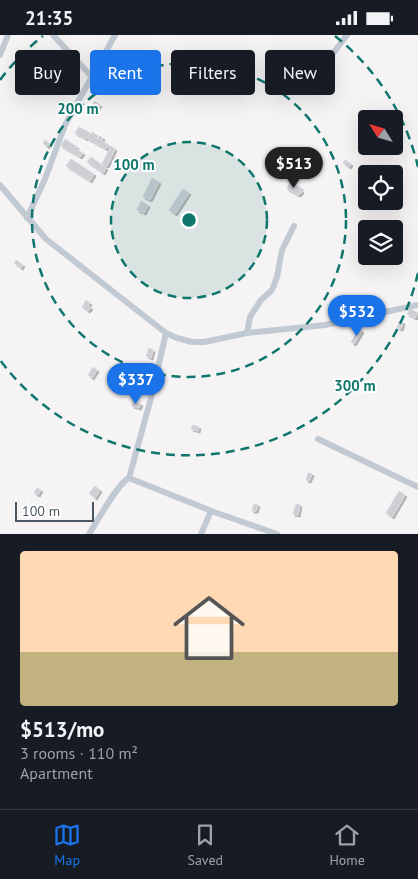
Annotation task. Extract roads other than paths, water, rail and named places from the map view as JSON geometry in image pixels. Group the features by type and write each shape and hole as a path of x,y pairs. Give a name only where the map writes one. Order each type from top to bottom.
{"street":[{"path":"0,55 8,35"},
{"path":"53,35 90,75"},
{"path":"107,50 116,35"},
{"path":"335,51 347,35"},
{"path":"27,218 65,125 90,78"},
{"path":"0,185 46,239 166,333 177,338 192,342 204,342 246,333 325,325 418,305"},
{"path":"246,333 250,317 261,300 272,290 277,277 282,250 294,226"},
{"path":"89,534 116,492 126,479 129,478 151,399 166,333"},
{"path":"318,439 418,487"},
{"path":"129,478 211,511 277,534"},
{"path":"201,534 211,511"}]}
